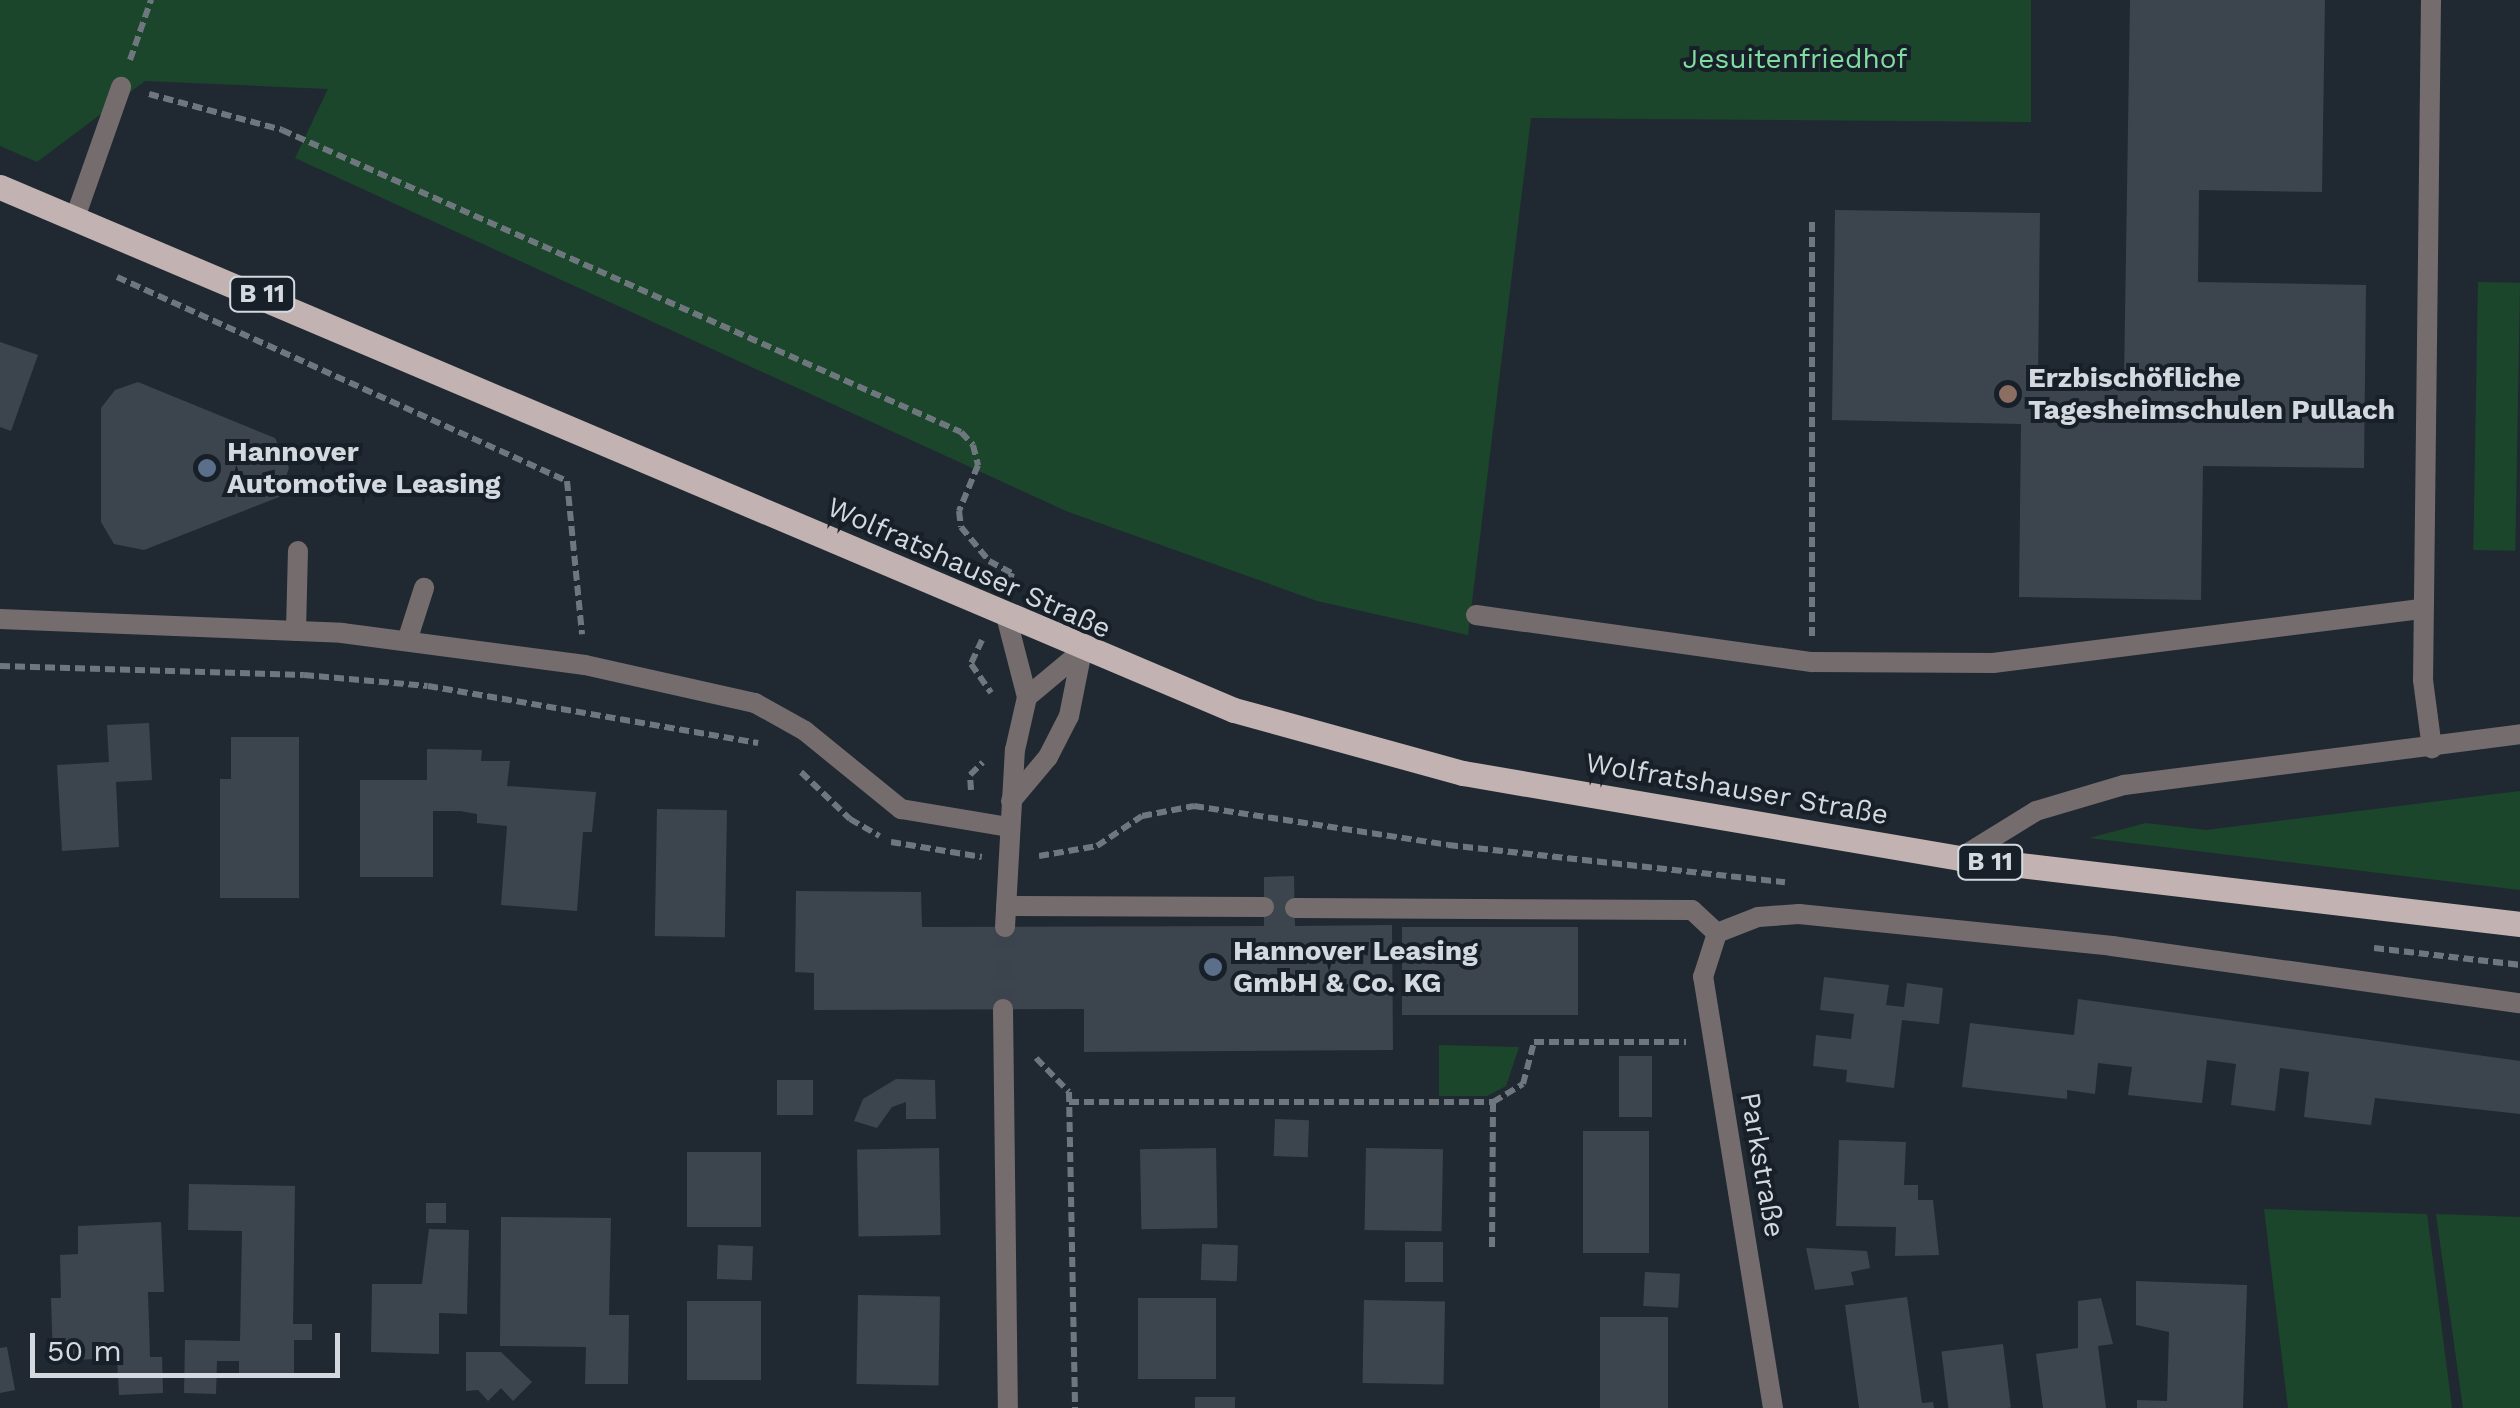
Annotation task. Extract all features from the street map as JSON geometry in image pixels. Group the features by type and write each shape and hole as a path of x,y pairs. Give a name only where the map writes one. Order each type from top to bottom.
{"main road":[{"name":"Wolfratshauser Straße","path":"0,187 76,216 1082,651 1234,710 1463,773 1960,858 2520,924"}],"street":[{"path":"2431,0 2422,680 2432,748"},
{"path":"76,216 121,87"},
{"path":"296,631 298,551"},
{"path":"406,640 424,588"},
{"path":"1476,615 1812,662 1993,663 2424,609"},
{"path":"1000,614 1027,697 1010,801 1005,916 1264,907"},
{"path":"0,619 296,631 406,640 585,665 755,704 805,731 900,809 1009,828"},
{"path":"1027,697 1082,651"},
{"path":"1010,801 1048,757 1069,716 1082,651"},
{"path":"1960,858 2036,811 2124,785 2520,734"},
{"path":"1294,908 1692,910 1717,933 1758,918 1798,914 2112,946 2520,1003"},
{"name":"Parkstraße","path":"1717,933 1703,976 1773,1408"},
{"path":"1003,1009 1008,1408"}],"path":[{"path":"151,0 121,87 282,130 961,432 974,445 978,465 959,511 961,527 989,561 1012,573 1000,614 970,664 994,708"},
{"path":"1812,222 1812,662"},
{"path":"99,269 567,481 585,665"},
{"path":"0,666 285,674 428,686 731,736 771,749"},
{"path":"792,764 850,818 918,851 974,856 970,775 988,757"},
{"path":"1069,1102 1493,1102 1522,1084 1534,1042 1712,1043"},
{"path":"1029,1051 1069,1092 1074,1408"},
{"path":"1492,1247 1493,1102"}],"green space":[{"name":"Jesuitenfriedhof","path":"0,0 2031,0 2031,122 1531,118 1468,635 1317,601 1066,511 295,158 328,89 145,81 37,162 0,146"},
{"path":"2478,282 2520,283 2515,551 2473,550"},
{"path":"2520,791 2520,890 2089,838 2146,823 2206,830"},
{"path":"1439,1045 1519,1047 1506,1086 1487,1096 1439,1096"},
{"path":"2264,1209 2427,1214 2452,1408 2288,1408"},
{"path":"2436,1214 2520,1217 2520,1408 2463,1408"}],"building":[{"path":"2130,0 2325,0 2322,192 2199,190 2198,282 2366,285 2364,468 2203,466 2201,600 2019,597 2021,424 1832,420 1835,210 2040,213 2038,378 2124,380"},
{"path":"0,342 38,355 11,431 0,427"},
{"path":"138,382 275,438 289,468 279,497 144,550 114,544 101,522 101,408 115,390"},
{"path":"149,723 152,780 116,782 119,847 62,851 57,765 109,762 107,725"},
{"path":"231,737 299,737 299,898 220,898 220,779 231,779"},
{"path":"427,749 482,750 481,761 510,761 507,786 596,792 592,832 583,832 577,911 501,905 507,826 477,823 477,814 460,811 433,811 433,877 360,877 360,780 427,780"},
{"path":"657,809 727,810 725,937 655,936"},
{"path":"1294,876 1295,926 1392,925 1393,1050 1084,1052 1084,1009 814,1010 814,973 795,972 796,891 921,892 922,927 1264,926 1264,877"},
{"path":"1402,927 1578,927 1578,1015 1402,1015"},
{"path":"1824,977 1889,985 1886,1005 1904,1007 1907,983 1943,988 1939,1024 1902,1020 1894,1088 1846,1082 1847,1070 1813,1066 1816,1035 1851,1039 1854,1014 1820,1010"},
{"path":"2078,999 2520,1061 2520,1114 2375,1098 2371,1125 2304,1117 2309,1072 2280,1068 2275,1111 2231,1105 2236,1064 2207,1060 2202,1103 2128,1095 2132,1067 2098,1063 2095,1094 2067,1090 2067,1099 1962,1087 1970,1023 2074,1035"},
{"path":"1619,1056 1652,1056 1652,1117 1619,1117"},
{"path":"896,1079 935,1080 936,1119 906,1119 906,1102 892,1107 877,1128 854,1121 863,1099"},
{"path":"777,1080 813,1080 813,1115 777,1115"},
{"path":"1275,1119 1309,1120 1308,1157 1274,1156"},
{"path":"1583,1131 1649,1131 1649,1253 1583,1253"},
{"path":"1839,1140 1906,1142 1904,1185 1918,1185 1918,1200 1933,1200 1939,1255 1895,1256 1896,1227 1836,1226"},
{"path":"939,1148 941,1235 859,1236 857,1149"},
{"path":"1216,1148 1217,1228 1141,1229 1140,1149"},
{"path":"1366,1148 1443,1149 1442,1231 1365,1230"},
{"path":"687,1152 761,1152 761,1227 687,1227"},
{"path":"189,1184 295,1186 293,1324 312,1324 312,1340 294,1340 294,1375 239,1374 239,1361 217,1361 216,1394 184,1393 185,1340 240,1341 242,1231 188,1230"},
{"path":"426,1203 446,1203 446,1223 426,1223"},
{"path":"501,1217 611,1218 609,1315 629,1315 628,1384 585,1384 586,1347 500,1346"},
{"path":"161,1222 164,1292 148,1292 150,1357 162,1357 163,1393 119,1395 117,1358 53,1361 51,1298 61,1298 60,1255 78,1254 78,1226"},
{"path":"429,1229 469,1230 467,1314 439,1313 439,1354 371,1352 372,1284 422,1284"},
{"path":"1405,1242 1443,1242 1443,1282 1405,1282"},
{"path":"1202,1244 1238,1245 1237,1281 1201,1280"},
{"path":"718,1245 753,1246 752,1280 717,1279"},
{"path":"1806,1248 1867,1251 1870,1268 1851,1272 1854,1285 1815,1290"},
{"path":"1645,1272 1680,1274 1678,1308 1643,1306"},
{"path":"2136,1281 2247,1285 2243,1408 2137,1408 2137,1400 2167,1401 2169,1332 2136,1325"},
{"path":"858,1295 940,1296 938,1385 856,1384"},
{"path":"1907,1297 1922,1403 1933,1402 1934,1408 1859,1408 1845,1305"},
{"path":"1138,1298 1216,1298 1216,1379 1138,1379"},
{"path":"2101,1298 2113,1344 2098,1346 2106,1408 2043,1408 2036,1354 2078,1348 2078,1301"},
{"path":"1364,1300 1445,1301 1444,1384 1363,1383"},
{"path":"687,1301 761,1301 761,1380 687,1380"},
{"path":"1600,1317 1668,1317 1668,1408 1600,1408"},
{"path":"2003,1344 2011,1408 1948,1408 1941,1352"},
{"path":"7,1347 15,1390 0,1393 0,1348"},
{"path":"466,1352 501,1352 532,1382 513,1401 501,1388 488,1401 478,1390 466,1391"},
{"path":"1195,1397 1235,1397 1235,1408 1195,1408"}],"tunnel":[{"path":"1003,1009 1005,927"}],"place":[{"name":"Erzbischöfliche Tagesheimschulen Pullach","path":"2008,394"},
{"name":"Hannover Automotive Leasing","path":"207,468"},
{"name":"Hannover Leasing GmbH & Co. KG","path":"1213,967"}]}
